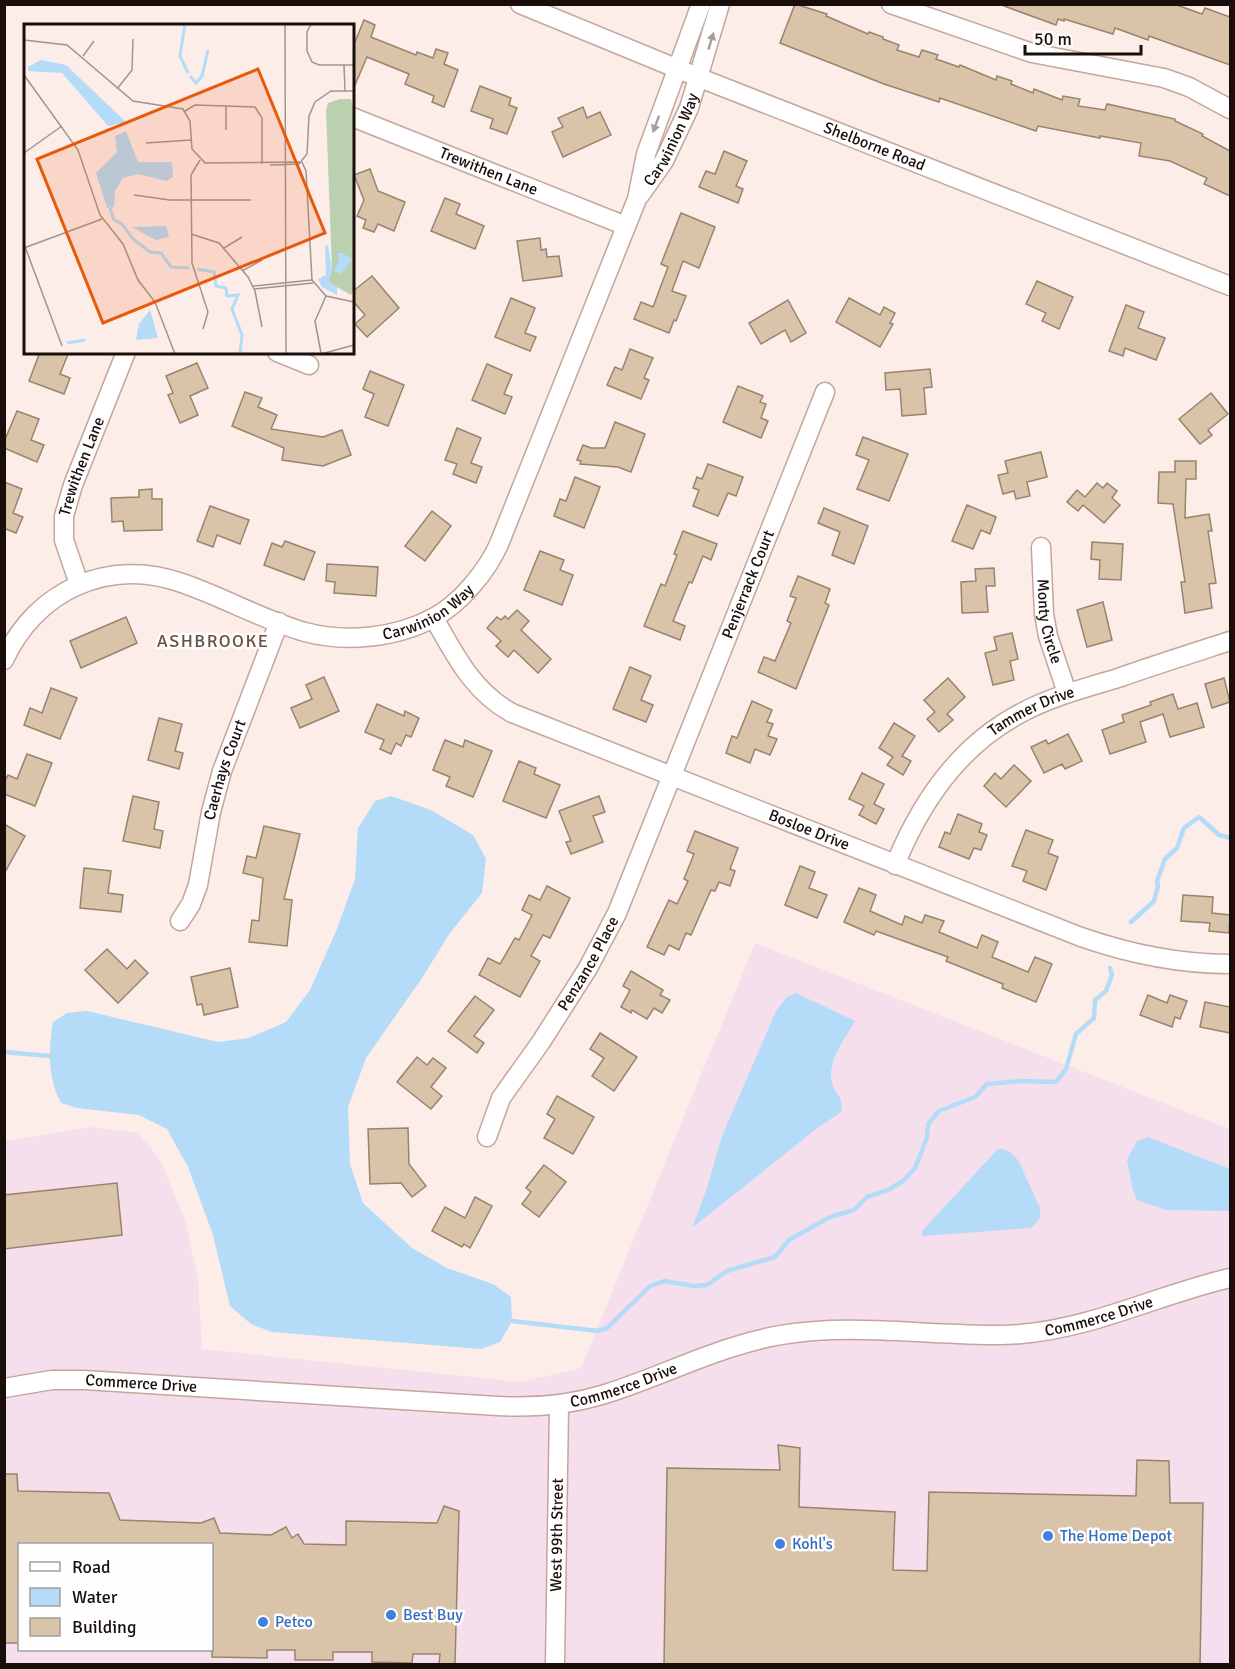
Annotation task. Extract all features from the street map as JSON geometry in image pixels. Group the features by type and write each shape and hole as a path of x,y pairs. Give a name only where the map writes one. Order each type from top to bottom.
{"street":[{"name":"Shelborne Road","path":"520,4 677,69 1230,286"},
{"name":"Carwinion Way","path":"638,199 646,154 701,4"},
{"name":"Carwinion Way","path":"4,660 20,634 51,601 79,584 103,577 129,574 181,582 307,632 345,638 384,634 434,618 468,590 495,554 626,226 638,199 664,161 689,108 700,78 720,4"},
{"path":"891,4 1032,53 1178,82 1230,109"},
{"name":"Trewithen Lane","path":"354,118 626,226"},
{"name":"Trewithen Lane","path":"79,584 64,540 64,516 73,485 125,354"},
{"path":"282,354 309,365"},
{"name":"Penjerrack Court","path":"671,777 825,392"},
{"name":"Monty Circle","path":"1041,547 1044,614 1048,636 1067,693"},
{"name":"Bosloe Drive","path":"434,618 461,666 478,687 495,703 512,713 894,865 1109,947 1169,960 1230,964"},
{"name":"Caerhays Court","path":"180,921 191,904 198,885 211,813 222,771 279,622"},
{"name":"Tammer Drive","path":"894,865 927,799 970,748 993,730 1022,712 1067,693 1230,641"},
{"name":"Penzance Place","path":"487,1137 501,1098 547,1033 588,968 617,913 671,777"},
{"name":"Commerce Drive","path":"4,1388 52,1380 84,1380 508,1406 559,1405 604,1395 711,1356 779,1335 826,1330 1019,1335 1048,1331 1102,1318 1230,1278"},
{"name":"West 99th Street","path":"555,1665 559,1405"}],"shaded area":[{"path":"755,943 1230,1129 1230,1664 5,1664 5,1141 91,1127 138,1133 160,1160 185,1220 198,1279 202,1349 521,1382 581,1368"}],"water":[{"path":"391,796 431,810 473,835 486,859 482,893 450,933 422,978 366,1058 348,1107 350,1164 363,1203 412,1248 447,1268 493,1284 511,1297 512,1321 500,1342 481,1349 272,1332 251,1324 230,1306 213,1235 188,1167 167,1129 139,1115 77,1108 61,1103 51,1074 50,1043 53,1022 67,1013 87,1011 218,1042 249,1038 286,1022 310,990 337,929 355,879 358,828 375,801"},
{"path":"796,993 855,1021 838,1050 832,1066 832,1082 841,1102 841,1112 692,1228 707,1188 722,1136 776,1011 787,997"},
{"path":"1148,1137 1230,1169 1230,1211 1166,1210 1137,1200 1127,1160 1137,1141"},
{"path":"1003,1149 1018,1160 1040,1208 1040,1218 1031,1228 922,1236 922,1231 997,1150"}],"building":[{"path":"795,4 827,14 826,16 868,34 869,32 883,37 899,45 897,50 919,57 922,50 938,55 936,59 959,67 960,65 996,80 997,76 1012,81 1011,84 1033,93 1034,89 1062,100 1063,96 1080,99 1078,106 1105,110 1107,104 1175,119 1230,151 1230,196 1204,184 1207,178 1170,161 1139,156 1141,143 1038,126 1036,131 940,98 939,102 884,84 780,43"},
{"path":"1004,4 1174,4 1202,14 1205,8 1230,17 1230,65 1149,36 1148,40 1115,28 1113,34 1064,19 1064,21 1058,19 1056,25 1004,6"},
{"path":"364,20 375,25 371,37 416,55 417,52 433,58 436,49 448,53 444,64 458,70 444,107 432,102 434,96 405,84 409,74 367,57 354,87 354,44"},
{"path":"480,86 511,98 509,105 517,108 507,134 490,128 493,119 471,111"},
{"path":"583,107 587,118 600,112 611,135 563,157 552,132 563,127 558,118"},
{"path":"724,151 747,161 736,186 743,189 738,203 699,187 706,171 715,174"},
{"path":"370,169 378,191 405,202 394,231 378,224 374,232 363,228 366,220 357,216 364,200 354,175"},
{"path":"445,198 460,204 456,214 484,226 475,249 431,231"},
{"path":"681,213 715,227 699,268 683,261 672,291 686,296 669,333 634,319 641,302 653,307 668,267 661,264"},
{"path":"540,238 541,250 546,249 547,257 559,256 562,276 523,281 517,241"},
{"path":"372,276 399,308 367,337 355,324 365,315 354,302 354,290"},
{"path":"1037,281 1073,297 1059,329 1042,321 1046,313 1026,304"},
{"path":"511,298 535,308 525,333 536,337 530,351 495,337"},
{"path":"849,298 880,315 884,307 895,313 890,323 893,324 880,347 836,322"},
{"path":"788,300 806,333 791,342 785,330 761,344 749,323"},
{"path":"1126,305 1144,312 1138,328 1165,338 1156,360 1125,348 1123,356 1109,351"},
{"path":"630,349 653,358 644,378 649,380 641,399 607,385 615,367 622,370"},
{"path":"39,354 68,354 60,374 70,378 64,394 29,381"},
{"path":"197,363 208,388 190,396 198,415 180,423 168,395 173,393 166,376"},
{"path":"487,364 512,375 504,394 512,397 505,414 472,400"},
{"path":"930,369 932,387 924,388 926,414 902,416 900,389 886,390 885,373"},
{"path":"370,371 404,385 388,426 365,417 374,394 363,389"},
{"path":"738,386 763,396 760,402 766,404 761,418 768,421 761,438 723,422"},
{"path":"245,392 262,398 258,407 277,415 271,429 323,437 342,430 351,455 323,466 282,460 284,448 232,426"},
{"path":"1211,393 1228,414 1208,430 1212,435 1200,444 1179,419"},
{"path":"17,411 39,419 31,440 44,445 37,462 4,448 4,442"},
{"path":"615,422 645,434 631,472 618,467 580,464 581,461 577,460 583,445 591,448 605,448"},
{"path":"457,428 481,438 471,463 482,467 476,483 453,474 457,464 445,460"},
{"path":"863,437 908,454 889,501 857,489 869,460 856,455"},
{"path":"1041,452 1047,477 1027,482 1030,496 1016,499 1014,491 1003,494 998,475 1008,473 1005,461"},
{"path":"1175,461 1196,461 1196,479 1186,479 1185,518 1209,514 1212,531 1208,531 1216,583 1209,584 1212,608 1185,613 1181,582 1185,582 1173,504 1158,503 1159,472 1175,472"},
{"path":"708,464 743,477 736,496 728,493 718,516 693,506 699,490 693,488 697,477 702,479"},
{"path":"575,477 600,487 584,528 554,516 560,499 566,501"},
{"path":"4,482 22,489 13,513 23,517 16,533 6,529 4,532"},
{"path":"1097,483 1103,488 1107,483 1117,491 1112,498 1120,505 1104,523 1083,505 1078,511 1067,502 1077,490 1085,497"},
{"path":"152,489 152,499 162,499 162,530 124,531 123,521 112,522 111,498 139,497 139,490"},
{"path":"967,505 996,517 990,534 981,530 973,549 952,541"},
{"path":"210,506 249,520 240,544 217,535 213,547 197,541"},
{"path":"824,508 868,526 854,564 832,555 840,532 818,523"},
{"path":"432,511 451,526 425,561 405,546"},
{"path":"683,531 717,544 711,560 703,556 692,583 689,582 673,621 685,626 680,640 644,626 661,584 665,586"},
{"path":"285,541 315,552 304,580 264,565 272,543 282,547"},
{"path":"1092,542 1123,544 1121,580 1099,579 1100,560 1091,559"},
{"path":"540,551 564,560 560,570 573,575 562,605 524,590"},
{"path":"327,564 378,567 376,596 334,593 335,582 326,581"},
{"path":"994,568 995,586 986,586 988,612 962,613 961,582 976,581 975,569"},
{"path":"798,576 830,589 825,603 829,605 796,689 758,672 764,657 775,661 791,623 787,621 796,598 790,596"},
{"path":"1103,602 1112,640 1087,647 1077,610"},
{"path":"517,610 529,621 521,630 551,659 538,673 514,650 508,657 496,646 501,641 487,628 497,617 501,620 505,616 508,619"},
{"path":"126,617 137,643 81,668 70,641"},
{"path":"1012,633 1018,659 1010,661 1014,680 993,685 985,653 997,650 994,637"},
{"path":"630,667 651,676 641,700 653,705 646,722 613,709"},
{"path":"324,677 339,711 300,728 291,708 312,699 306,685"},
{"path":"948,678 965,697 947,714 953,720 939,732 927,719 935,712 924,700"},
{"path":"1224,678 1230,702 1212,708 1205,684"},
{"path":"51,688 77,698 60,739 24,725 30,708 42,713"},
{"path":"1173,694 1178,709 1197,703 1204,727 1170,737 1163,714 1140,722 1146,742 1110,754 1102,730 1124,722 1122,715"},
{"path":"752,701 772,710 767,722 773,724 768,736 777,739 770,755 755,749 750,763 726,753 732,736 737,738"},
{"path":"377,704 404,716 405,711 419,718 411,737 406,735 401,746 396,743 391,754 380,749 384,740 365,732"},
{"path":"159,718 182,724 175,751 183,753 179,769 148,760"},
{"path":"894,723 915,736 902,756 911,761 903,775 887,765 893,757 879,748"},
{"path":"1068,734 1082,761 1065,769 1062,764 1044,773 1031,747 1046,740 1048,744"},
{"path":"445,740 463,747 465,740 492,751 473,797 446,786 450,777 433,770"},
{"path":"27,754 52,763 35,806 4,794 4,783 8,775 17,779"},
{"path":"519,761 536,768 534,774 560,785 546,818 503,801"},
{"path":"1014,765 1031,781 1006,807 984,786 995,773 1001,779"},
{"path":"862,773 884,784 874,804 884,809 876,824 859,815 864,806 849,799"},
{"path":"133,796 159,802 154,829 163,831 160,848 123,841"},
{"path":"599,796 605,812 593,816 603,842 571,854 566,842 571,841 559,811"},
{"path":"958,814 982,824 979,832 987,835 981,850 974,848 969,859 939,847 945,832 950,834"},
{"path":"4,824 25,836 4,874"},
{"path":"264,826 300,834 284,899 292,900 287,946 249,942 252,920 259,921 263,878 243,873 247,856 256,858"},
{"path":"1026,830 1053,840 1048,853 1058,857 1046,890 1023,881 1027,871 1012,866"},
{"path":"695,831 738,848 730,869 735,871 730,886 719,882 715,891 711,890 691,935 686,933 679,950 669,945 664,955 647,947 669,900 677,904 688,881 684,879 694,854 687,851"},
{"path":"800,866 815,872 809,888 827,895 817,918 785,905"},
{"path":"84,868 111,871 108,893 123,895 121,912 80,908"},
{"path":"547,886 570,898 550,938 543,935 531,956 540,961 520,997 479,975 488,958 500,964 515,938 519,940 532,915 522,910 529,895 540,900"},
{"path":"859,888 876,895 870,911 902,925 905,916 922,923 925,915 944,921 939,932 977,948 982,935 998,942 992,957 1028,972 1035,957 1052,964 1036,1002 1002,988 1003,984 946,961 948,957 876,931 874,935 844,922"},
{"path":"1183,895 1213,897 1212,913 1230,915 1229,933 1209,931 1210,923 1181,921"},
{"path":"107,949 127,969 135,960 148,973 118,1003 85,970"},
{"path":"230,968 238,1007 204,1015 202,1004 197,1005 191,977"},
{"path":"631,971 663,990 660,995 670,1000 662,1013 654,1008 647,1019 632,1010 631,1013 621,1007 630,990 623,986"},
{"path":"1148,995 1167,1003 1170,995 1187,1001 1180,1019 1175,1017 1172,1027 1140,1015"},
{"path":"475,996 494,1010 474,1036 484,1043 477,1053 448,1031"},
{"path":"1205,1002 1230,1007 1230,1033 1200,1027"},
{"path":"600,1033 637,1057 614,1091 592,1076 604,1058 590,1049"},
{"path":"417,1057 427,1065 433,1058 446,1068 431,1087 442,1096 431,1109 397,1082"},
{"path":"557,1096 594,1117 573,1154 544,1138 555,1119 547,1114"},
{"path":"408,1128 409,1164 426,1186 412,1197 401,1183 370,1184 368,1129"},
{"path":"544,1165 566,1182 539,1217 522,1204 531,1192 526,1188"},
{"path":"117,1183 122,1235 4,1249 4,1195"},
{"path":"475,1197 492,1206 470,1248 464,1244 462,1247 432,1231 445,1207 465,1218"},
{"path":"778,1445 800,1448 799,1507 895,1512 893,1570 927,1571 929,1492 1136,1496 1137,1460 1169,1461 1170,1503 1203,1503 1200,1665 664,1665 667,1468 780,1470"},
{"path":"4,1474 17,1474 18,1491 109,1493 120,1520 201,1523 214,1518 220,1533 271,1535 286,1527 292,1538 298,1534 304,1544 346,1545 346,1521 437,1523 444,1506 459,1511 455,1664 439,1664 440,1654 413,1654 412,1663 372,1662 372,1652 333,1652 333,1660 295,1660 295,1650 267,1650 267,1658 212,1657 213,1543 18,1543 18,1643 4,1643"}],"waterway":[{"path":"1131,922 1154,901 1157,881 1165,859 1177,848 1184,828 1199,817 1219,835 1230,838"},
{"path":"512,1321 598,1331 607,1328 650,1286 665,1281 694,1286 707,1285 727,1271 775,1257 789,1240 830,1217 854,1210 867,1197 888,1190 903,1181 915,1168 927,1138 928,1124 939,1111 975,1097 987,1084 1021,1081 1056,1082 1066,1069 1076,1034 1094,1018 1095,1000 1106,991 1112,975 1110,968"},
{"path":"4,1052 50,1056"}],"place":[{"name":"The Home Depot","path":"1048,1536"},
{"name":"Kohl's","path":"780,1544"},
{"name":"Best Buy","path":"391,1615"},
{"name":"Petco","path":"263,1622"}],"district":[{"name":"ASHBROOKE","path":"213,641"}]}
